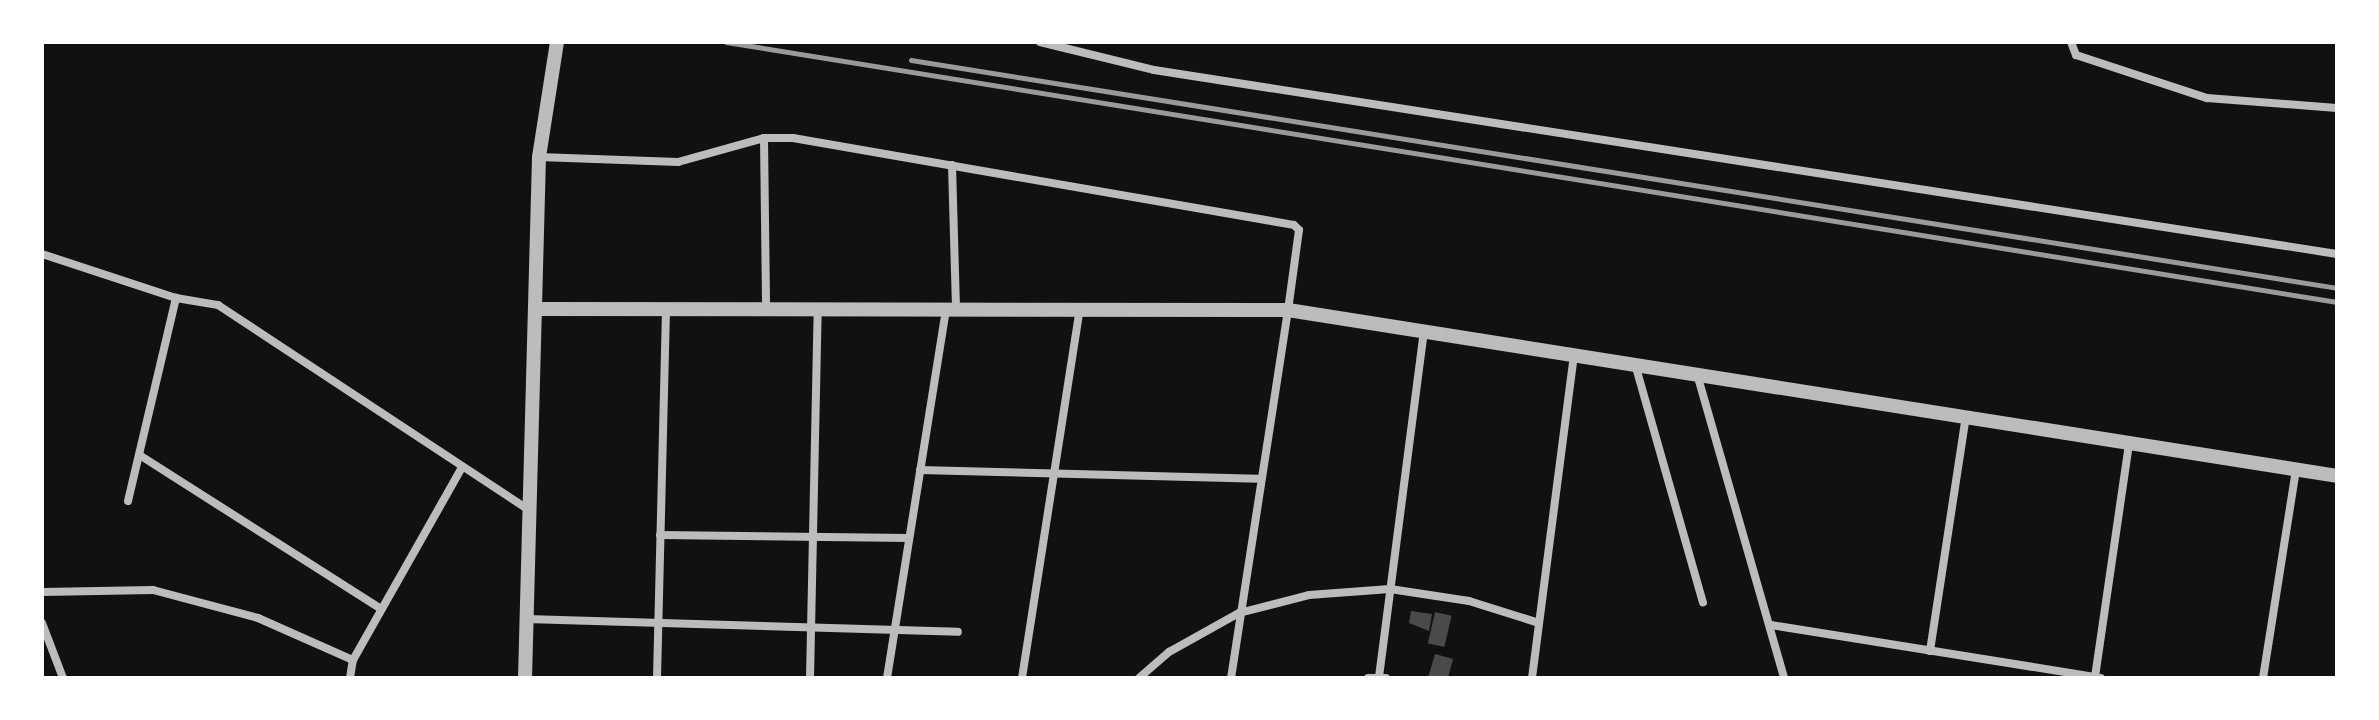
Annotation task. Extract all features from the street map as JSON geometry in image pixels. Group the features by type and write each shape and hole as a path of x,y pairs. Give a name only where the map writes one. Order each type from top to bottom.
{"street":[{"path":"525,678 539,157 557,42"},
{"path":"1040,42 1170,72 2337,254"},
{"path":"2071,42 2076,55 2207,98 2337,108"},
{"path":"539,157 678,162 764,138 793,138 1294,225 1299,230 1288,310 1258,479 1231,678"},
{"path":"764,138 766,309"},
{"path":"887,678 920,470 951,309 952,165"},
{"path":"42,254 176,298 218,305 530,511"},
{"path":"128,501 176,298"},
{"path":"535,309 1288,310 1425,329 2337,476"},
{"path":"657,678 666,309"},
{"path":"810,678 818,309"},
{"path":"1022,678 1080,309"},
{"path":"1379,677 1425,329"},
{"path":"1532,678 1575,353"},
{"path":"1635,363 1703,602"},
{"path":"1696,373 1784,678"},
{"path":"1930,651 1966,417"},
{"path":"2095,677 2129,444"},
{"path":"141,456 381,609"},
{"path":"350,678 353,660 462,467"},
{"path":"920,470 1258,479"},
{"path":"2263,678 2296,470"},
{"path":"660,535 909,538"},
{"path":"1139,678 1169,652 1239,613 1309,595 1390,589 1469,601 1539,623"},
{"path":"42,592 153,590 258,618 353,660"},
{"path":"526,619 958,632"},
{"path":"42,623 63,678"},
{"path":"1771,625 2101,678"},
{"path":"1368,678 1386,678"}],"building":[{"path":"1411,611 1432,614 1429,631 1409,623"},
{"path":"1435,612 1452,616 1444,647 1428,643"},
{"path":"1435,654 1453,659 1448,678 1428,678"}],"railway":[{"path":"726,42 2337,302"},
{"path":"911,60 2337,288"}]}
